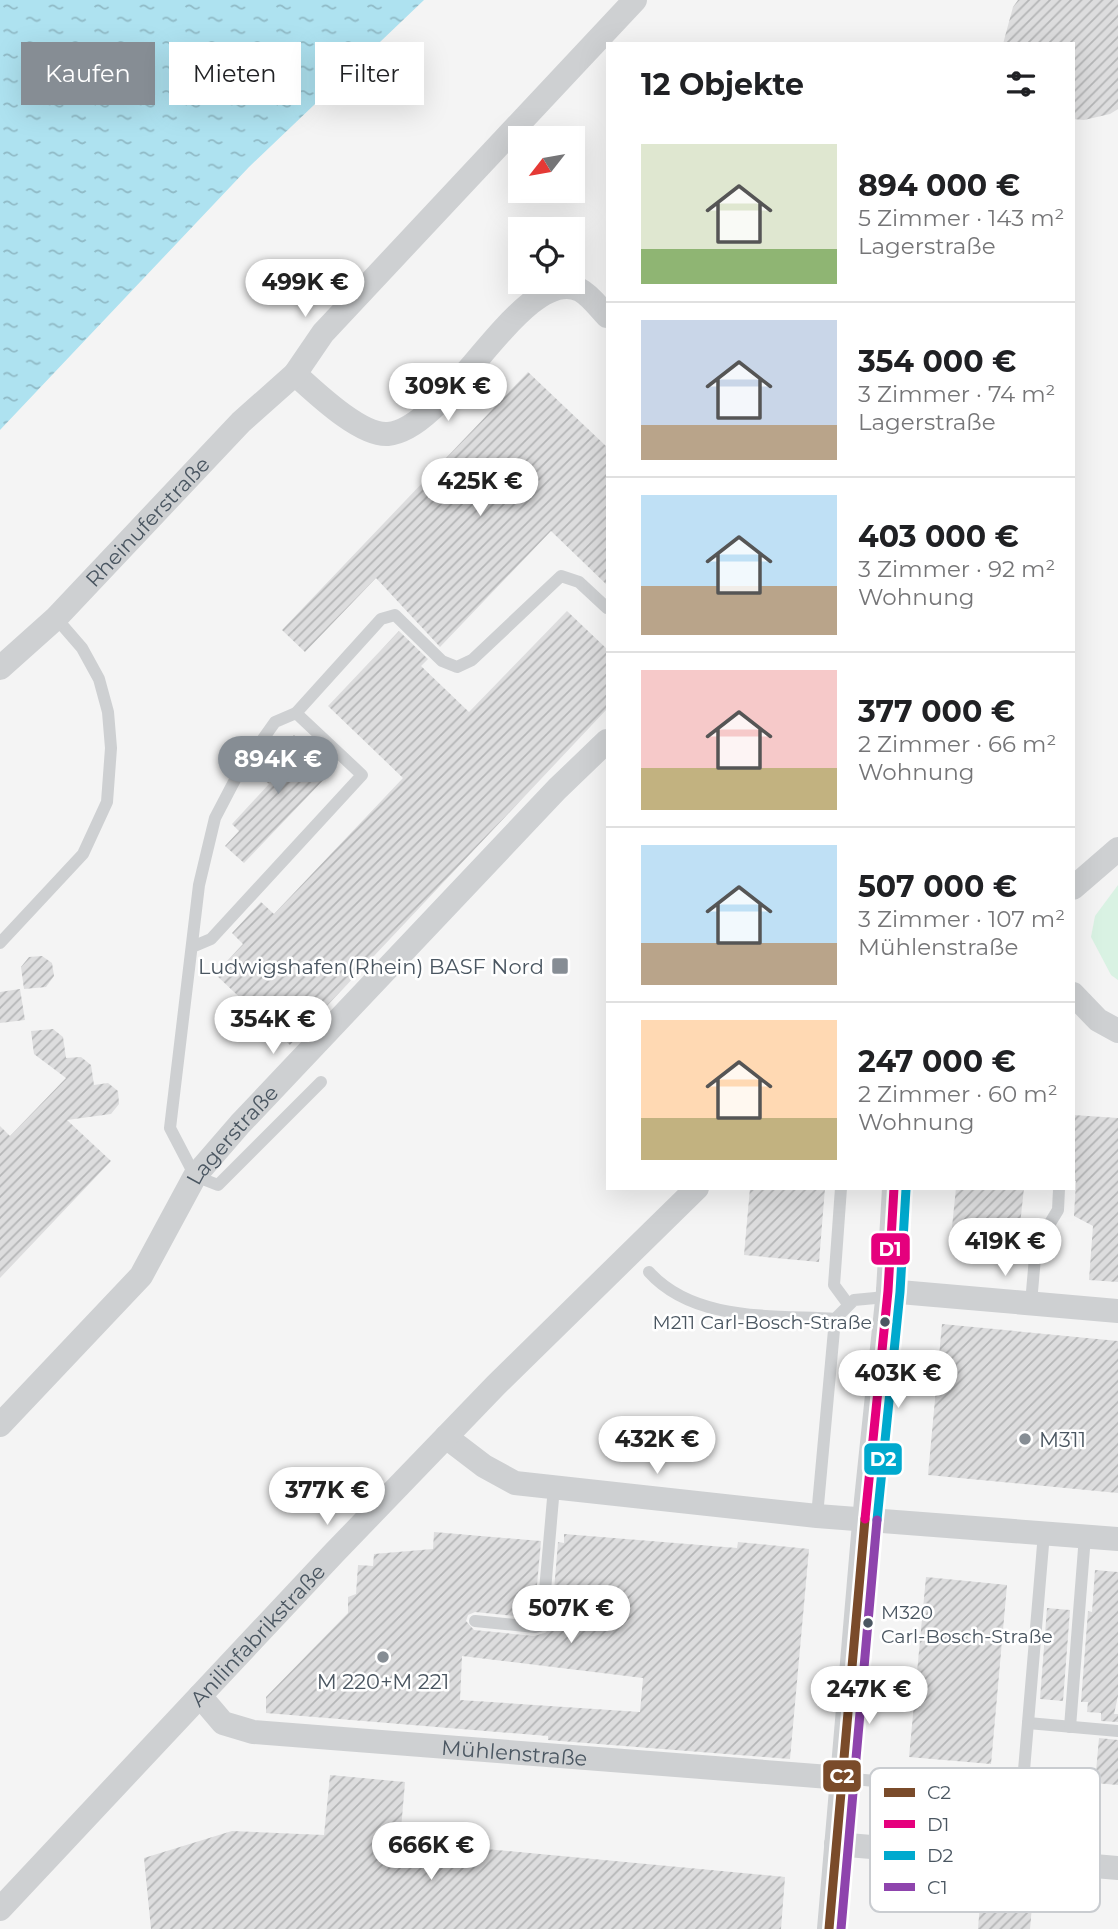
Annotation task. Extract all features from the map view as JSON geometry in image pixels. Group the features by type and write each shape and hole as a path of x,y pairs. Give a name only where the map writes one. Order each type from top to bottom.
{"street":[{"name":"Rheinuferstraße","path":"0,668 57,618 241,422 295,374 323,333 635,0"},
{"path":"295,374 364,427 387,434 411,424 439,401 529,304 555,287 580,290 606,315"},
{"name":"Lagerstraße","path":"0,1425 141,1276 195,1176 240,1124 557,789 606,742"},
{"path":"1075,886 1118,849"},
{"path":"1075,996 1098,1020 1118,1031"},
{"name":"Anilinfabrikstraße","path":"0,1909 446,1437 695,1190"},
{"path":"829,1929 887,1294 894,1190"},
{"path":"887,1294 1118,1311"},
{"path":"446,1437 503,1478 554,1488 817,1516 1118,1539"},
{"name":"Mühlenstraße","path":"200,1696 223,1723 253,1732 842,1778"},
{"path":"836,1844 870,1847"},
{"path":"1100,1867 1118,1868"}],"lane":[{"path":"321,1082 226,1181 218,1185 195,1176 170,1128 199,884 215,818 238,774 275,722 296,713 381,618 396,615 442,661 457,667 472,660 561,576 579,582 606,607"},
{"path":"0,943 83,853 107,802 111,748 108,712 99,679 88,658 57,618"},
{"path":"192,947 211,939 362,775 296,713"},
{"path":"842,1190 834,1285 848,1304"},
{"path":"1031,1303 1036,1246 1058,1210 1059,1190"},
{"path":"649,1272 678,1297 699,1306 835,1319"},
{"path":"817,1516 835,1319 848,1304 862,1297 887,1294"},
{"path":"475,1621 535,1627 542,1625 554,1488"},
{"path":"1024,1768 1044,1533"},
{"path":"1070,1727 1085,1536"},
{"path":"1028,1723 1118,1731"},
{"path":"842,1778 870,1780"}],"green space":[{"path":"1118,885 1118,980 1111,975 1091,937 1095,916"}],"water":[{"path":"0,0 424,0 380,42 315,42 315,104 249,167 0,430"}],"building":[{"path":"1018,0 1118,0 1118,109 1110,114 1084,120 1075,119 1075,42 1004,42 1013,7"},
{"path":"528,372 606,446 606,584 551,531 440,647 376,578 305,652 282,630"},
{"path":"567,611 606,648 606,710 290,1045 215,974 243,944 232,933 261,902 274,914 403,778 328,706 399,631 428,659 421,666 469,712"},
{"path":"294,735 332,771 244,863 225,846 239,831 232,824 269,784 258,773"},
{"path":"42,956 52,963 54,976 46,987 24,989 21,967 29,957"},
{"path":"20,989 25,1020 0,1023 0,992"},
{"path":"53,1029 63,1037 66,1058 81,1057 91,1065 94,1085 108,1083 118,1091 119,1104 111,1114 67,1120 111,1161 0,1278 0,1126 10,1136 66,1078 34,1054 31,1031"},
{"path":"1075,1115 1118,1118 1118,1282 1089,1280 1093,1226 1074,1216"},
{"path":"750,1190 825,1190 819,1262 744,1255"},
{"path":"956,1190 1024,1190 1017,1252 950,1247"},
{"name":"M311","path":"942,1324 1118,1341 1118,1493 928,1475"},
{"path":"434,1532 541,1541 534,1618 475,1612 468,1615 466,1621 474,1630 534,1636 545,1633 551,1627 558,1542 564,1543 564,1534 737,1548 738,1542 809,1549 790,1759 548,1740 548,1736 266,1713 266,1697 348,1613 348,1597 356,1594 358,1565 373,1566 374,1554 433,1549","holes":["462,1656 643,1678 640,1712 460,1700"]},
{"path":"1095,1570 1118,1572 1118,1696 1114,1714 1118,1714 1118,1722 1101,1721 1101,1713 1087,1712 1088,1702 1081,1702 1088,1611 1092,1612"},
{"path":"926,1577 1007,1585 991,1764 909,1757"},
{"path":"1047,1608 1070,1610 1063,1701 1040,1699"},
{"path":"1099,1738 1118,1740 1118,1785 1100,1783 1100,1768 1096,1768"},
{"path":"330,1775 405,1782 400,1841 785,1877 781,1929 151,1929 144,1858 232,1831 324,1835"},
{"path":"979,1912 1031,1912 1030,1929 978,1929"}],"transit line":[{"name":"D1","path":"865,1519 888,1291 894,1190"},
{"name":"D2","path":"877,1520 900,1292 906,1190"},
{"name":"C2","path":"829,1929 865,1519"},
{"name":"C1","path":"841,1929 877,1520"}],"place":[{"name":"Ludwigshafen(Rhein) BASF Nord","path":"560,966"},
{"name":"M211 Carl-Bosch-Straße","path":"885,1322"},
{"name":"M311","path":"1025,1439"},
{"name":"M320 Carl-Bosch-Straße","path":"868,1623"},
{"name":"M 220+M 221","path":"383,1657"}]}
